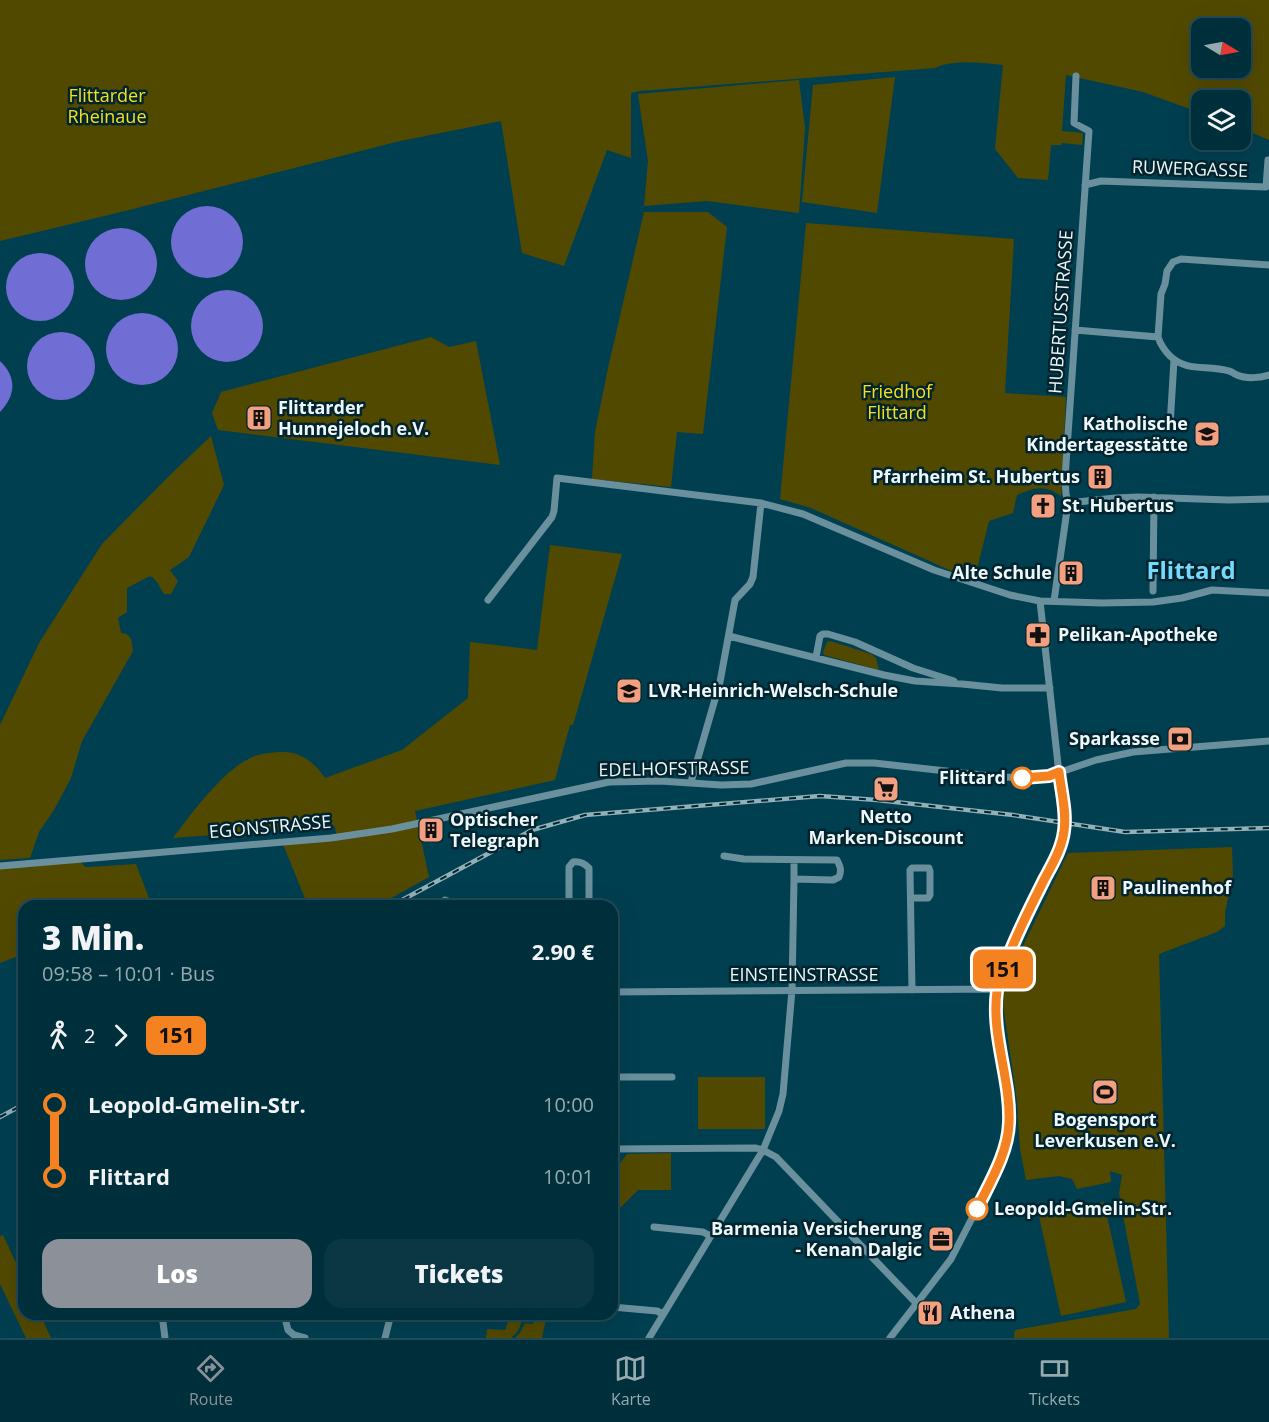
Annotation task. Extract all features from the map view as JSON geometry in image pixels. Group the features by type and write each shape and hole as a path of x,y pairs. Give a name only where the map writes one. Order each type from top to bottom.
{"street":[{"name":"HUBERTUSSTRASSE","path":"1054,601 1068,503 1065,478 1089,131 1074,123 1076,76"},
{"name":"RUWERGASSE","path":"1085,185 1101,181 1266,187 1268,160"},
{"path":"1269,265 1181,259 1173,262 1167,272 1161,294 1158,337 1162,349 1182,365 1215,368 1230,371 1239,376 1262,378 1269,375"},
{"path":"1075,330 1158,337"},
{"path":"1170,426 1174,360"},
{"path":"488,600 552,517 557,478 775,506 823,521 934,570 1010,595 1040,601 1152,602 1182,598 1212,590 1269,592"},
{"path":"1153,591 1154,497"},
{"path":"1068,503 1154,497 1269,499"},
{"path":"691,782 720,682 735,600 750,584 753,577 761,503"},
{"path":"890,1338 958,1247 999,1161 1008,1135 1008,1103 995,1011 997,989 1024,917 1061,844 1065,823 1040,601"},
{"path":"816,657 820,636 828,634 855,642 913,668 962,684"},
{"path":"729,636 915,681 1002,688 1050,688"},
{"name":"EDELHOFSTRASSE","path":"539,796 609,782 751,784 846,763 874,763 1031,778 1049,776 1096,760 1133,752 1269,741"},
{"name":"EGONSTRASSE","path":"0,866 363,834 539,796"},
{"path":"724,856 744,859 837,860 841,867 839,877 833,880 794,879"},
{"path":"649,1338 763,1150 779,1111 783,1094 792,990 794,860"},
{"path":"569,900 569,867 573,862 579,862 585,863 589,868 589,900"},
{"path":"910,898 928,898 930,895 929,868 910,870 910,898 912,990"},
{"name":"EINSTEINSTRASSE","path":"618,992 997,989"},
{"path":"618,1077 672,1077"},
{"path":"618,1149 756,1148 763,1150 776,1157 917,1304"},
{"path":"654,1227 703,1232 710,1236"},
{"path":"618,1308 657,1311 663,1314"},
{"path":"163,1320 165,1338"},
{"path":"286,1320 288,1330 304,1338"},
{"path":"385,1338 390,1320"}],"green space":[{"name":"Flittarder Rheinaue","path":"0,0 1269,0 1269,140 1251,132 1251,90 1191,90 1191,109 1143,92 1066,75 1062,131 1083,133 1082,145 1062,143 1051,145 1048,180 1018,178 995,149 1003,65 951,63 935,68 631,93 631,158 607,150 564,266 522,253 501,121 400,141 0,241"},
{"path":"895,77 877,213 802,202 813,85"},
{"path":"799,80 805,128 799,213 707,201 644,206 648,161 638,94"},
{"path":"644,212 708,212 727,227 703,434 677,432 671,487 592,479 595,432"},
{"name":"Friedhof Flittard","path":"806,223 1014,239 1005,393 1066,397 1061,496 1039,488 1017,495 1013,513 989,521 974,581 811,508 780,499"},
{"path":"431,337 449,347 476,341 500,465 218,430 212,413 221,392"},
{"path":"211,436 224,485 189,557 170,570 178,581 171,594 164,594 150,576 127,588 127,612 118,618 121,633 127,634 131,639 133,651 82,741 71,778 39,832 30,858 0,860 0,725 39,643 102,544"},
{"path":"550,545 622,554 555,780 415,811 429,877 388,900 306,900 283,844 337,839 335,826 173,838 221,780 232,770 255,756 276,752 296,754 312,763 325,778 402,750 468,698 470,642 537,650"},
{"path":"827,642 871,654 876,658 879,670 824,655"},
{"path":"1232,847 1233,875 1225,912 1225,926 1217,932 1159,954 1169,1338 1014,1338 1015,1330 1136,1309 1140,1304 1119,1194 1122,1175 1110,1171 1111,1182 1077,1189 1072,1179 1059,1176 1026,1180 1020,1149 1017,1101 1003,1004 1006,981 1068,853"},
{"path":"81,862 85,867 136,864 150,900 18,900 18,956 0,963 0,869"},
{"path":"698,1077 765,1077 765,1129 698,1129"},
{"path":"671,1153 671,1190 638,1190 620,1208 618,1214 618,1166 627,1154"},
{"path":"1104,1202 1126,1302 1061,1316 1039,1216"},
{"path":"3,1235 18,1267 18,1320 43,1320 51,1338 26,1338 0,1284 0,1236"},
{"path":"509,1320 523,1320 518,1331 511,1338 486,1338 487,1329 505,1330"},
{"path":"533,1320 546,1320 542,1338 515,1338 525,1323 533,1324"}],"shaded area":[{"path":"207,206 227,212 237,222 243,242 237,262 227,272 207,278 187,272 177,262 171,242 177,222 187,212"},
{"path":"121,228 135,231 147,238 154,250 157,264 154,278 147,290 135,297 121,300 107,297 95,290 88,278 85,264 88,250 95,238 107,231"},
{"path":"40,253 53,256 64,263 71,274 74,287 71,300 64,311 53,318 40,321 27,318 16,311 9,300 6,287 9,274 16,263 27,256"},
{"path":"234,290 253,300 261,312 263,326 261,340 253,352 241,360 220,362 201,352 193,340 191,319 201,300 213,292"},
{"path":"142,313 162,319 172,329 178,349 172,369 162,379 142,385 122,379 112,369 106,349 112,329 122,319"},
{"path":"68,332 80,338 89,347 95,359 93,379 85,390 68,400 54,400 37,390 29,379 27,359 37,342 48,334"},
{"path":"0,361 6,367 12,380 12,393 0,412"}],"railway":[{"path":"402,900 532,830 585,815 820,796 1013,815 1125,832 1269,828"},
{"path":"0,1117 18,1107"}],"bus line":[{"name":"151","path":"977,1209 1002,1154 1008,1135 1008,1103 995,1011 997,989 1024,917 1057,855 1064,832 1059,772 1049,776 1022,778"}],"place":[{"name":"Flittarder Hunnejeloch e.V.","path":"259,418"},
{"name":"Katholische Kindertagesstätte","path":"1207,434"},
{"name":"Pfarrheim St. Hubertus","path":"1100,477"},
{"name":"St. Hubertus","path":"1043,506"},
{"name":"Alte Schule","path":"1071,573"},
{"name":"Pelikan-Apotheke","path":"1038,635"},
{"name":"LVR-Heinrich-Welsch-Schule","path":"629,691"},
{"name":"Sparkasse","path":"1180,739"},
{"name":"Flittard","path":"1022,778"},
{"name":"Netto Marken-Discount","path":"886,789"},
{"name":"Optischer Telegraph","path":"431,830"},
{"name":"Paulinenhof","path":"1103,888"},
{"name":"Bogensport Leverkusen e.V.","path":"1105,1092"},
{"name":"Leopold-Gmelin-Str.","path":"977,1209"},
{"name":"Barmenia Versicherung - Kenan Dalgic","path":"941,1239"},
{"name":"Athena","path":"930,1313"}],"district":[{"name":"Flittard","path":"1191,571"}]}
